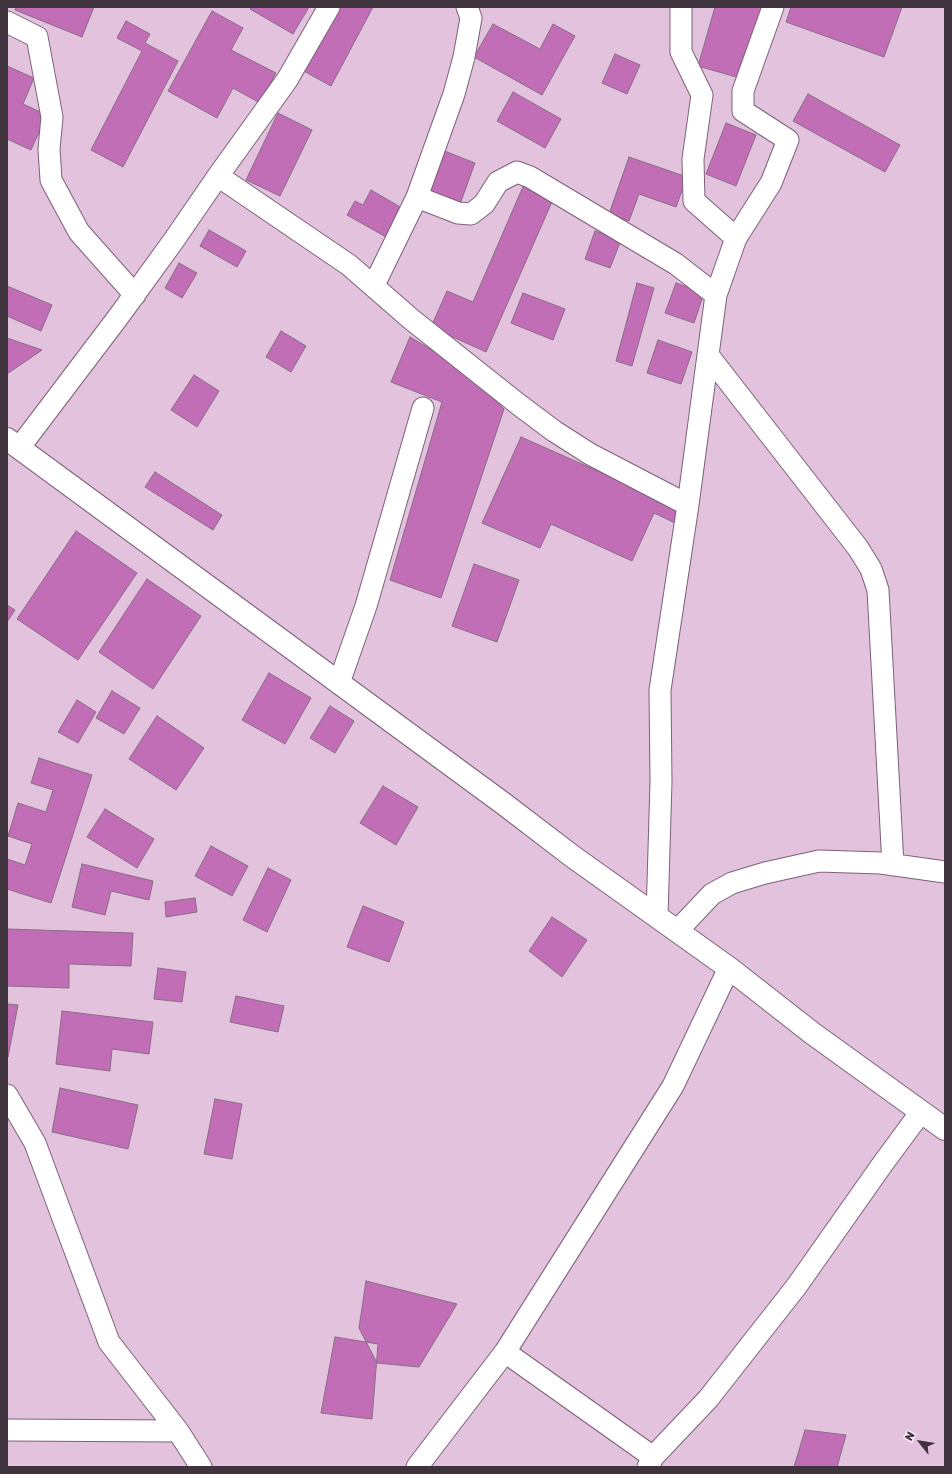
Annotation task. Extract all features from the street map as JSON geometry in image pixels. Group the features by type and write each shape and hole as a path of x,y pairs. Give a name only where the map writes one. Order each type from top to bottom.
{"street":[{"path":"329,7 287,80 135,295 13,443 572,856 729,968 812,1033 945,1129"},
{"path":"374,286 416,196 454,94 464,57 471,18 467,7"},
{"path":"681,7 681,52 702,95 693,158 694,201 736,238"},
{"path":"657,916 661,782 660,690 688,505 716,295 736,238 771,183 788,140 744,111 743,91 772,7"},
{"path":"7,22 36,37 52,118 49,149 51,180 79,232 135,295"},
{"path":"416,196 458,213 471,214 484,204 498,182 517,172 530,177 676,264 716,295"},
{"path":"218,176 349,265 411,320 554,431 590,454 688,505"},
{"path":"708,355 858,548 871,569 878,590 893,865"},
{"path":"339,683 366,606 423,408"},
{"path":"677,931 712,894 732,883 765,873 819,861 881,863 945,872"},
{"path":"417,1467 505,1352 673,1086 729,968"},
{"path":"7,1095 35,1142 108,1342 178,1431 201,1467"},
{"path":"505,1352 650,1462 708,1399 796,1287 921,1112"},
{"path":"7,1430 178,1431"}],"building":[{"path":"16,7 94,7 82,37 15,10"},
{"path":"252,7 309,7 293,34 250,9"},
{"path":"335,7 373,7 331,86 302,70"},
{"path":"715,7 764,7 743,79 698,66"},
{"path":"791,7 902,7 884,57 786,22"},
{"path":"212,11 243,28 231,50 276,73 260,103 233,88 217,118 168,91"},
{"path":"126,21 150,34 145,43 178,61 123,167 91,150 142,51 117,38"},
{"path":"493,24 540,49 553,24 575,36 542,95 474,57"},
{"path":"615,54 640,65 627,94 602,83"},
{"path":"7,66 34,78 23,104 47,115 31,150 7,139"},
{"path":"513,92 561,119 545,148 497,121"},
{"path":"808,94 900,145 885,172 793,121"},
{"path":"278,113 312,130 280,196 246,180"},
{"path":"726,123 756,135 736,186 706,174"},
{"path":"442,150 475,163 460,204 426,192"},
{"path":"629,157 687,177 676,207 639,194 629,221 609,214"},
{"path":"525,182 555,195 486,352 431,327 447,291 473,302"},
{"path":"371,190 402,208 386,237 347,215 355,201 363,205"},
{"path":"209,230 246,251 237,267 200,246"},
{"path":"595,231 621,240 610,268 585,259"},
{"path":"179,263 197,273 182,298 165,288"},
{"path":"637,283 654,288 632,366 616,361"},
{"path":"676,283 704,293 694,323 665,313"},
{"path":"7,286 52,305 41,331 7,316"},
{"path":"523,293 565,309 553,340 511,323"},
{"path":"281,331 306,346 291,372 266,357"},
{"path":"410,337 459,366 504,409 441,598 390,580 442,402 391,382"},
{"path":"7,338 42,350 7,374"},
{"path":"658,340 692,352 681,384 647,373"},
{"path":"194,375 219,391 197,427 171,410"},
{"path":"521,437 681,508 675,523 654,513 632,561 551,524 540,548 482,523"},
{"path":"155,472 222,515 213,530 145,487"},
{"path":"76,531 137,573 78,660 17,619"},
{"path":"474,564 519,580 497,642 452,626"},
{"path":"147,579 201,616 153,689 99,652"},
{"path":"7,605 15,610 7,622"},
{"path":"269,673 311,698 285,744 242,720"},
{"path":"112,691 140,708 124,734 96,718"},
{"path":"77,700 96,712 78,743 58,732"},
{"path":"330,706 354,721 335,753 310,738"},
{"path":"157,716 204,748 176,790 129,759"},
{"path":"39,758 92,775 51,903 7,889 7,859 25,865 32,844 8,836 18,803 46,812 53,790 31,783"},
{"path":"383,786 418,807 396,845 360,823"},
{"path":"105,809 154,839 137,868 87,837"},
{"path":"211,846 248,866 232,896 195,876"},
{"path":"82,864 153,881 149,900 111,891 105,915 72,907"},
{"path":"268,868 291,880 267,932 243,920"},
{"path":"195,898 197,912 166,917 165,902"},
{"path":"363,906 404,922 389,962 347,947"},
{"path":"552,917 587,940 562,977 529,951"},
{"path":"7,929 133,933 131,966 69,964 69,988 7,986"},
{"path":"158,968 186,972 182,1002 154,999"},
{"path":"236,996 284,1006 278,1032 230,1022"},
{"path":"7,1004 18,1005 8,1057 7,1055"},
{"path":"62,1011 153,1022 149,1054 112,1049 110,1071 56,1064"},
{"path":"60,1088 138,1105 128,1149 52,1132"},
{"path":"215,1099 242,1104 232,1159 204,1154"},
{"path":"366,1281 457,1304 419,1367 377,1363 359,1328"},
{"path":"335,1337 378,1344 372,1419 321,1413"},
{"path":"805,1430 846,1435 837,1467 794,1467"}]}
